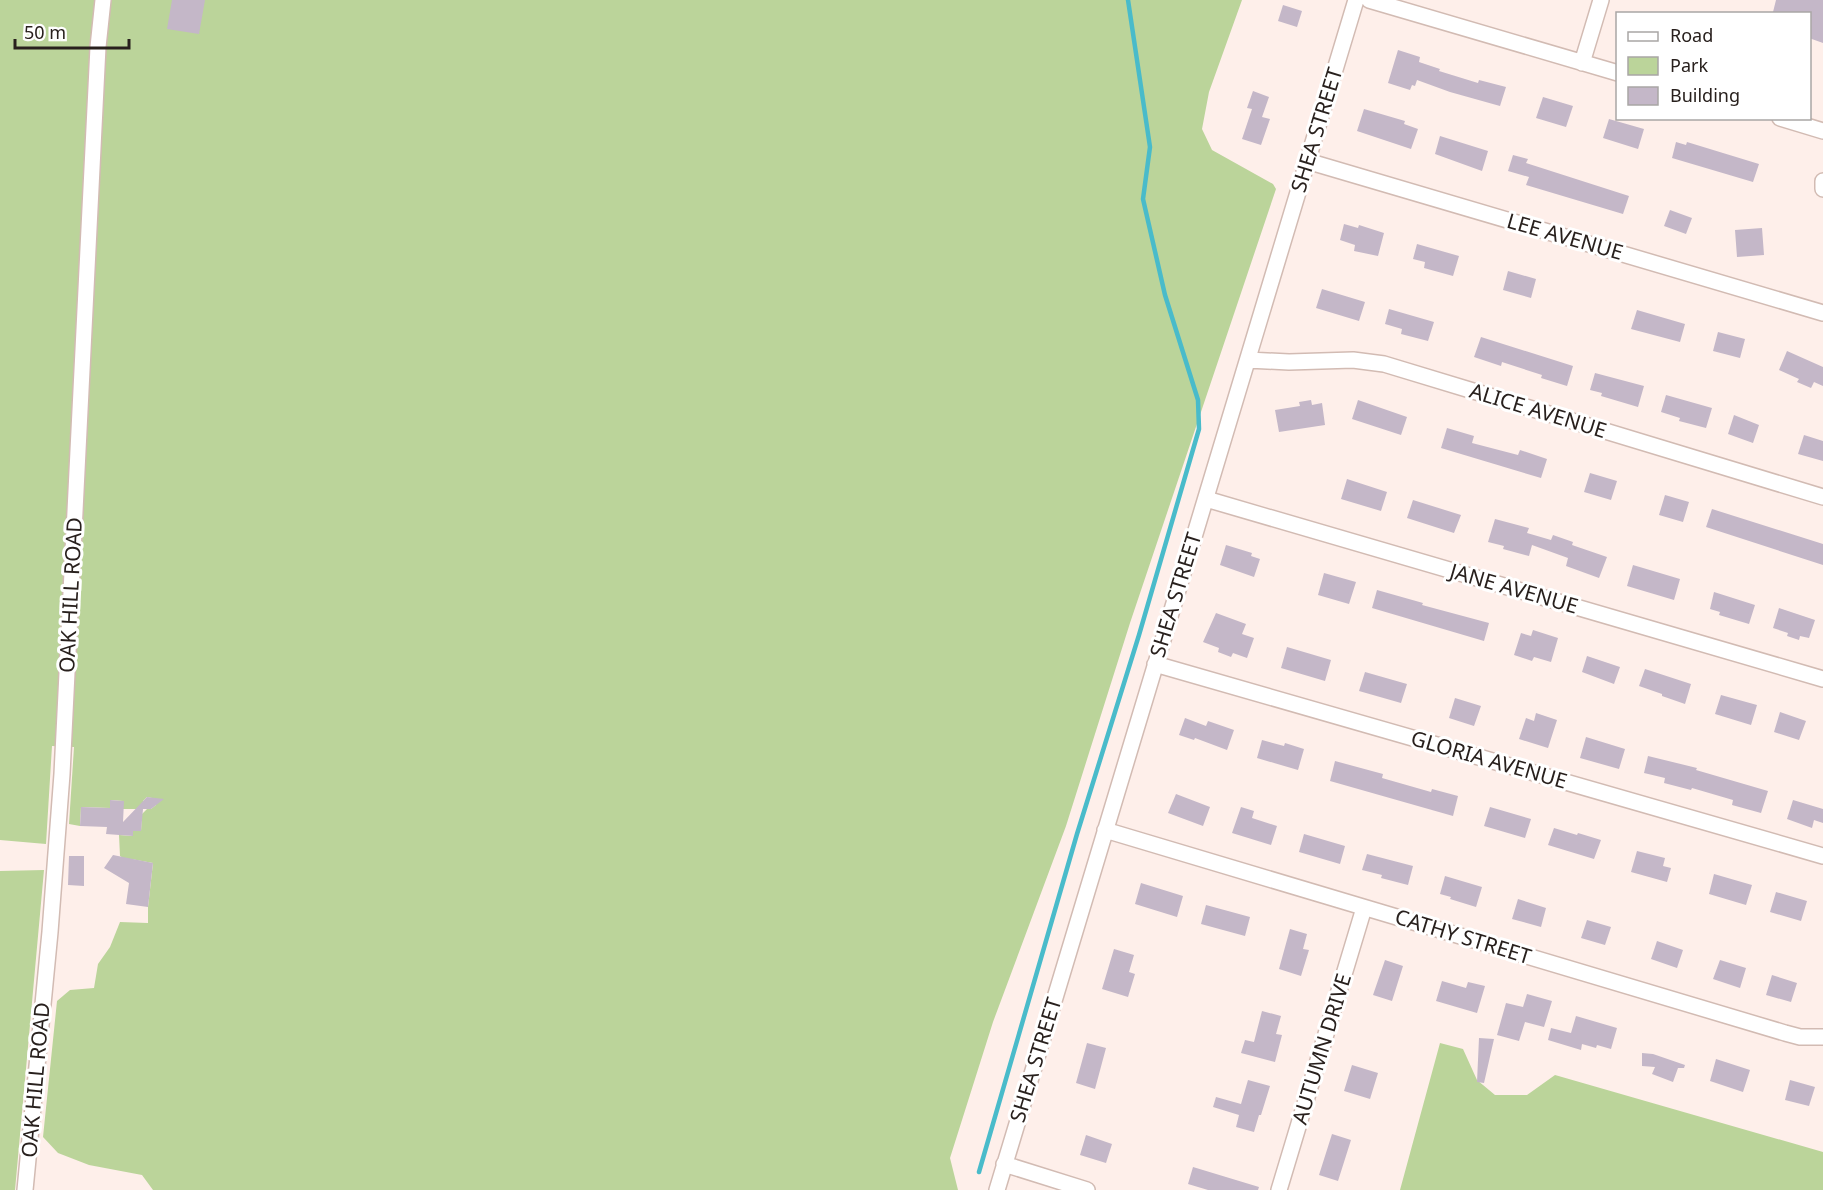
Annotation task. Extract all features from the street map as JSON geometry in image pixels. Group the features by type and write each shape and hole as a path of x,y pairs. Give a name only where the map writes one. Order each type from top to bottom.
{"street":[{"name":"OAK HILL ROAD","path":"25,1190 50,932 62,774 98,47 103,0"},
{"name":"SHEA STREET","path":"997,1190 1356,0"},
{"path":"1369,0 1616,73"},
{"path":"1582,63 1601,0"},
{"path":"1787,120 1823,130"},
{"name":"LEE AVENUE","path":"1307,161 1823,313"},
{"path":"1823,181 1823,189"},
{"name":"ALICE AVENUE","path":"1248,360 1289,362 1353,360 1384,364 1823,497"},
{"name":"JANE AVENUE","path":"1206,499 1823,679"},
{"name":"GLORIA AVENUE","path":"1155,664 1823,856"},
{"name":"CATHY STREET","path":"1105,830 1785,1033 1800,1037 1823,1037"},
{"name":"AUTUMN DRIVE","path":"1279,1190 1364,908"},
{"path":"1004,1164 1087,1190"}],"green space":[{"path":"0,0 1242,0 1209,92 1202,129 1212,150 1273,184 1276,189 1130,623 1066,826 993,1022 950,1158 958,1190 153,1190 142,1175 89,1165 58,1153 43,1137 57,1001 70,990 94,988 98,964 110,947 120,922 148,923 153,863 131,859 129,862 120,856 119,835 132,836 133,831 141,831 142,814 156,805 156,801 147,797 139,809 123,809 123,801 111,800 110,808 81,807 80,826 69,824 74,747 52,746 46,844 0,840"},
{"path":"44,870 15,1190 0,1190 0,871"},
{"path":"1440,1043 1463,1049 1477,1080 1495,1095 1527,1095 1555,1075 1823,1152 1823,1190 1400,1190"}],"building":[{"path":"172,0 205,0 199,34 167,29"},
{"path":"1776,0 1823,0 1823,43 1811,39 1811,12 1773,12"},
{"path":"1283,5 1302,11 1297,27 1278,21"},
{"path":"1398,50 1420,57 1419,62 1440,69 1439,71 1478,83 1479,80 1506,87 1500,106 1417,80 1415,86 1412,85 1410,90 1388,83"},
{"path":"1253,91 1269,97 1262,117 1270,119 1261,145 1242,139 1252,109 1247,108"},
{"path":"1543,97 1573,106 1566,127 1536,118"},
{"path":"1364,109 1405,121 1404,124 1418,129 1411,149 1357,131"},
{"path":"1609,119 1644,129 1638,149 1603,138"},
{"path":"1440,136 1488,151 1482,171 1435,154"},
{"path":"1676,142 1686,145 1687,142 1759,164 1753,182 1672,158"},
{"path":"1513,155 1528,159 1526,163 1629,196 1623,214 1526,185 1529,177 1508,171"},
{"path":"1670,210 1692,218 1686,234 1664,226"},
{"path":"1344,224 1358,228 1359,225 1384,233 1378,256 1354,251 1355,245 1340,240"},
{"path":"1762,228 1764,255 1737,257 1735,230"},
{"path":"1417,244 1459,256 1453,276 1424,268 1425,262 1413,259"},
{"path":"1508,271 1536,279 1531,298 1503,290"},
{"path":"1322,289 1365,302 1359,321 1316,308"},
{"path":"1389,309 1434,322 1428,341 1401,334 1402,329 1385,324"},
{"path":"1637,310 1685,324 1680,342 1631,329"},
{"path":"1718,332 1745,339 1740,358 1713,351"},
{"path":"1481,337 1573,366 1567,386 1502,362 1501,366 1474,357"},
{"path":"1787,351 1823,367 1823,386 1814,382 1811,388 1797,382 1799,379 1779,370"},
{"path":"1595,373 1644,386 1638,407 1601,396 1602,393 1590,390"},
{"path":"1666,395 1712,408 1706,428 1679,421 1680,418 1661,412"},
{"path":"1311,400 1312,405 1322,403 1325,425 1279,432 1275,410 1300,406 1299,402"},
{"path":"1358,400 1407,417 1401,435 1352,419"},
{"path":"1734,415 1759,425 1753,443 1728,434"},
{"path":"1447,428 1474,436 1472,443 1518,455 1520,450 1547,459 1541,478 1441,448"},
{"path":"1804,435 1823,441 1823,461 1798,454"},
{"path":"1590,473 1617,481 1611,500 1584,492"},
{"path":"1347,479 1387,492 1381,511 1341,499"},
{"path":"1665,495 1689,502 1683,522 1659,515"},
{"path":"1413,500 1461,515 1454,533 1407,518"},
{"path":"1712,509 1823,544 1823,565 1706,527"},
{"path":"1495,519 1529,528 1527,533 1551,540 1553,535 1573,542 1572,545 1607,557 1599,578 1566,566 1568,558 1532,545 1529,556 1488,542"},
{"path":"1226,545 1252,553 1251,556 1260,559 1254,577 1220,565"},
{"path":"1633,565 1680,579 1674,600 1627,586"},
{"path":"1324,573 1356,582 1349,604 1318,595"},
{"path":"1377,590 1489,623 1484,641 1372,608"},
{"path":"1714,592 1755,605 1749,624 1719,615 1720,612 1710,609"},
{"path":"1779,608 1815,620 1809,638 1800,636 1799,640 1773,628"},
{"path":"1216,613 1246,624 1242,634 1254,638 1247,658 1233,653 1231,657 1218,652 1219,648 1203,642"},
{"path":"1533,630 1558,638 1551,662 1534,657 1532,661 1514,655 1521,633 1531,636"},
{"path":"1287,647 1331,660 1325,681 1281,668"},
{"path":"1587,656 1620,667 1614,684 1582,672"},
{"path":"1645,669 1691,684 1685,704 1639,686"},
{"path":"1365,672 1407,684 1401,703 1359,691"},
{"path":"1721,695 1757,705 1751,725 1715,714"},
{"path":"1455,698 1481,706 1474,726 1449,718"},
{"path":"1780,712 1806,721 1799,740 1774,732"},
{"path":"1536,713 1557,720 1548,748 1519,739 1526,718 1534,721"},
{"path":"1185,718 1206,726 1208,721 1234,730 1227,750 1195,738 1194,740 1179,735"},
{"path":"1586,737 1625,749 1619,769 1580,758"},
{"path":"1262,740 1284,746 1285,743 1304,749 1298,770 1257,758"},
{"path":"1648,756 1697,768 1696,770 1768,791 1761,813 1732,805 1733,800 1692,788 1691,790 1664,783 1665,778 1644,773"},
{"path":"1335,761 1383,774 1382,778 1431,792 1432,789 1458,796 1453,816 1330,781"},
{"path":"1176,794 1210,807 1203,826 1168,813"},
{"path":"147,797 164,799 151,809 143,809 141,831 133,831 133,836 106,834 107,827 80,826 81,807 110,808 110,800 124,801 123,822"},
{"path":"1793,800 1823,809 1823,823 1814,820 1812,828 1787,819"},
{"path":"1241,807 1254,811 1252,818 1277,826 1271,845 1232,833"},
{"path":"1490,807 1531,819 1525,838 1484,826"},
{"path":"1554,828 1601,840 1594,859 1548,845"},
{"path":"1304,834 1345,846 1340,864 1299,852"},
{"path":"1637,851 1665,858 1663,866 1671,868 1667,882 1631,872"},
{"path":"1367,854 1413,866 1408,885 1362,870"},
{"path":"113,855 153,863 148,907 126,904 129,883 104,868"},
{"path":"69,856 84,856 84,886 68,885"},
{"path":"1714,874 1752,885 1746,905 1709,894"},
{"path":"1445,876 1482,887 1476,907 1440,894"},
{"path":"1141,883 1183,896 1177,917 1135,904"},
{"path":"1776,892 1807,901 1801,921 1770,912"},
{"path":"1518,899 1546,908 1541,927 1512,919"},
{"path":"1206,905 1250,917 1245,936 1201,924"},
{"path":"1587,920 1611,927 1605,945 1581,938"},
{"path":"1290,929 1307,934 1303,949 1309,950 1301,976 1279,969"},
{"path":"1657,941 1683,950 1677,968 1651,959"},
{"path":"1114,949 1134,955 1129,972 1135,974 1128,997 1102,989"},
{"path":"1385,960 1403,966 1392,1001 1373,995"},
{"path":"1720,960 1746,968 1740,988 1713,979"},
{"path":"1772,975 1797,983 1791,1002 1766,995"},
{"path":"1442,981 1466,988 1468,982 1485,986 1477,1013 1436,1001"},
{"path":"1527,994 1552,1001 1544,1027 1525,1022 1519,1041 1497,1035 1506,1003 1523,1007"},
{"path":"1262,1011 1281,1016 1276,1034 1282,1035 1275,1062 1241,1053 1245,1040 1254,1042"},
{"path":"1576,1016 1617,1028 1611,1049 1582,1044 1581,1050 1548,1040 1551,1028 1571,1033"},
{"path":"1479,1038 1494,1039 1484,1083 1477,1082"},
{"path":"1087,1043 1106,1048 1095,1089 1076,1083"},
{"path":"1642,1053 1653,1054 1685,1065 1684,1068 1678,1068 1673,1082 1652,1074 1655,1067 1642,1066"},
{"path":"1716,1059 1750,1070 1743,1092 1710,1081"},
{"path":"1352,1065 1378,1073 1370,1099 1344,1091"},
{"path":"1248,1080 1270,1086 1254,1132 1236,1127 1239,1115 1213,1107 1216,1097 1241,1104"},
{"path":"1790,1080 1815,1087 1809,1106 1785,1100"},
{"path":"1332,1134 1351,1140 1338,1181 1319,1175"},
{"path":"1086,1135 1112,1144 1106,1163 1080,1155"},
{"path":"1193,1167 1259,1187 1258,1190 1208,1190 1188,1184"}],"waterway":[{"path":"979,1172 1077,834 1139,635 1199,429 1198,400 1165,295 1143,199 1150,147 1128,0"}]}
